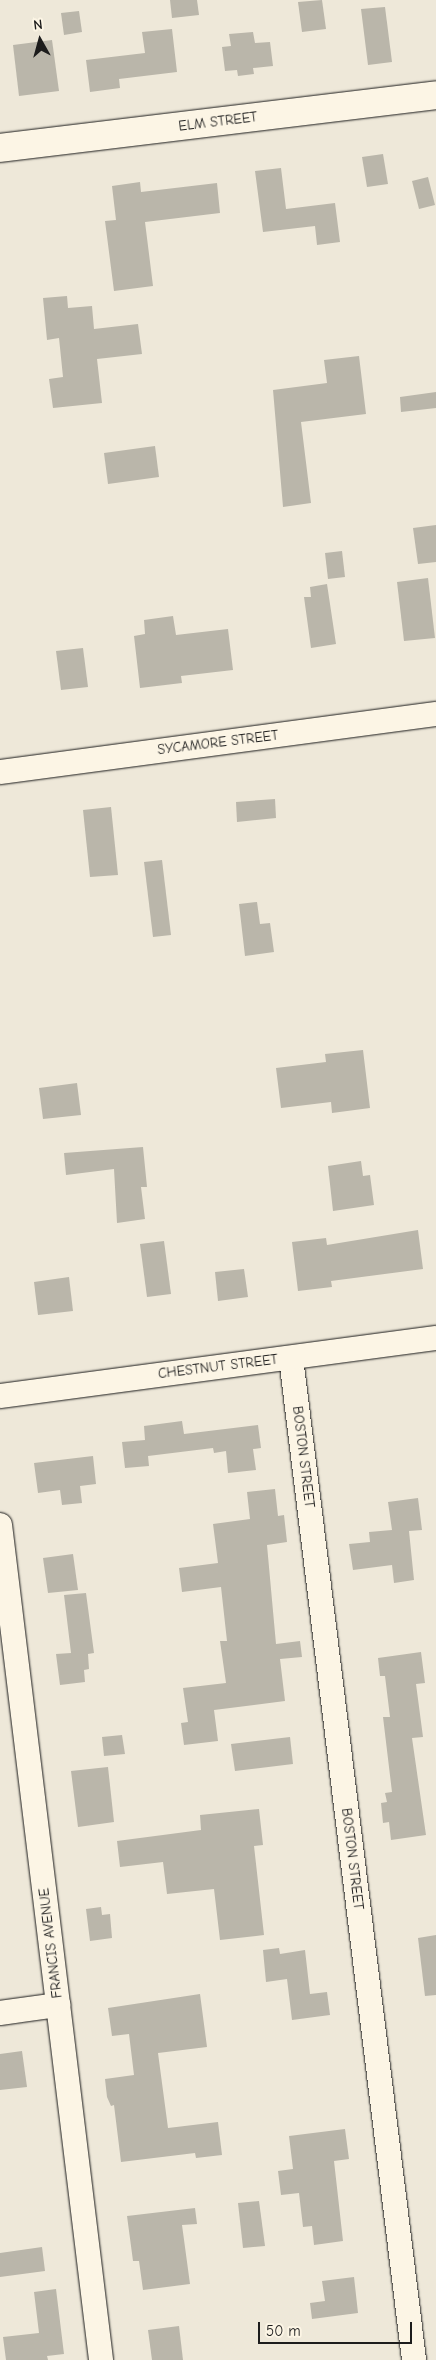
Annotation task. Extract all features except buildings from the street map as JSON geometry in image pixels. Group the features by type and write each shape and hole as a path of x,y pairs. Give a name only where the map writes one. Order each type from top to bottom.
{"main road":[{"name":"ELM STREET","path":"0,148 436,95"}],"street":[{"name":"SYCAMORE STREET","path":"0,772 436,714"},
{"name":"CHESTNUT STREET","path":"0,1396 436,1338"},
{"name":"BOSTON STREET","path":"291,1358 414,2360"},
{"name":"FRANCIS AVENUE","path":"0,1525 102,2360"},
{"path":"0,2013 58,2006"}]}
